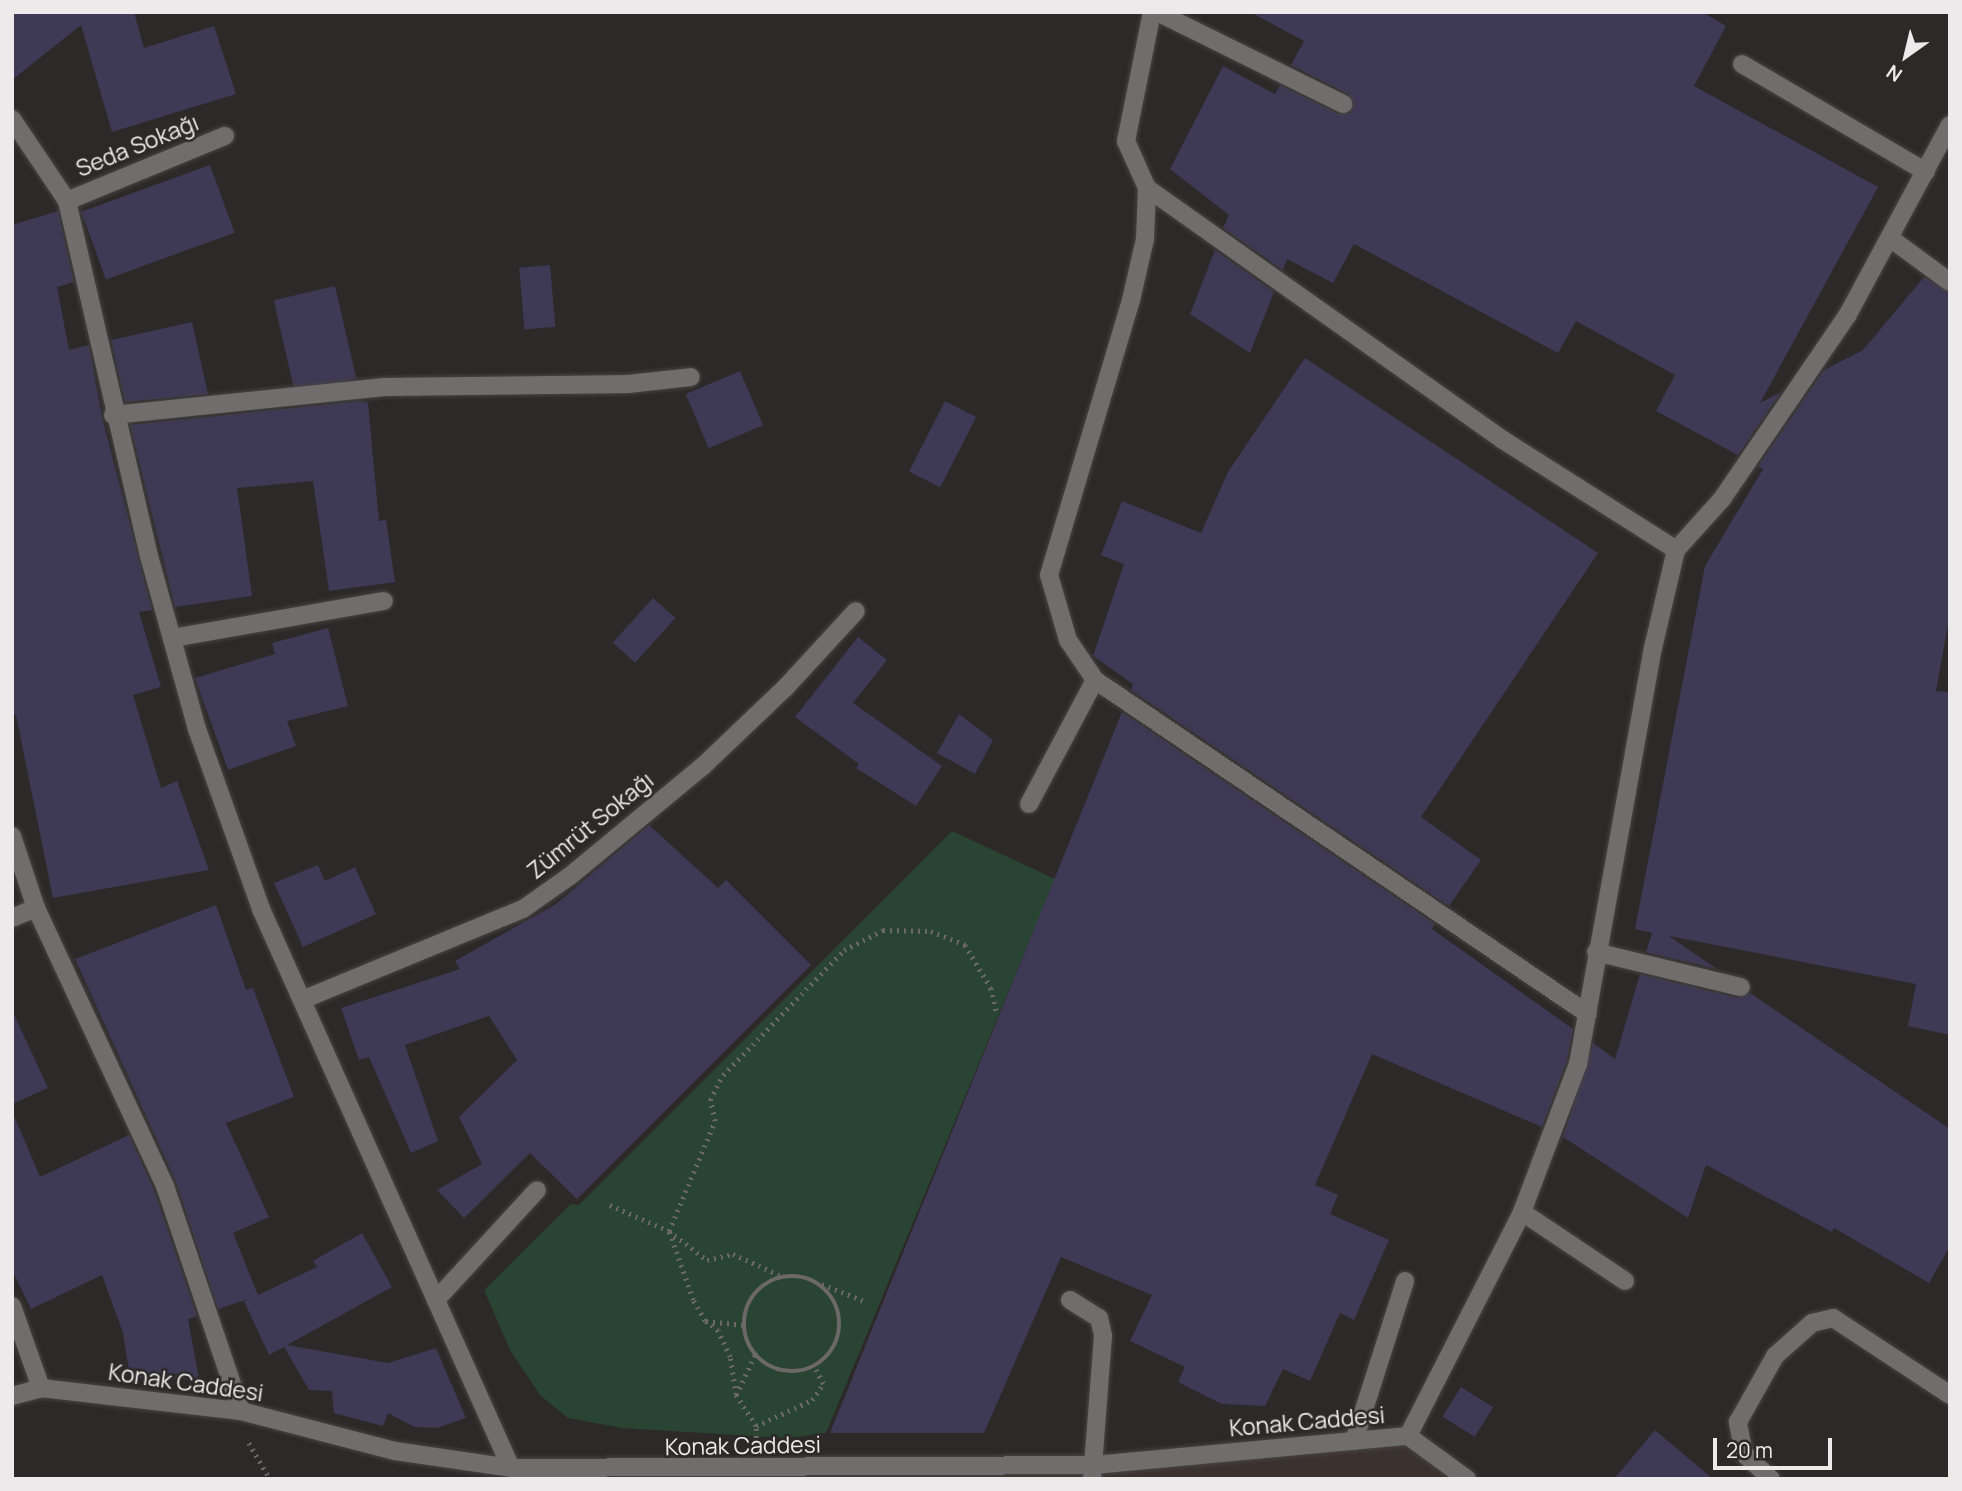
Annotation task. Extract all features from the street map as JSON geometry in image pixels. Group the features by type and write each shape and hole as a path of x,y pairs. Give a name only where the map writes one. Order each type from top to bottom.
{"street":[{"path":"1152,12 1126,141 1147,188 1145,239 1131,300 1049,575 1068,640 1096,680 1588,1014"},
{"path":"1157,12 1343,104"},
{"path":"1742,64 1926,172"},
{"path":"12,119 67,201 88,278 113,415 172,638 197,729 256,897 511,1468"},
{"path":"1408,1436 1522,1212 1578,1064 1596,952 1653,648 1676,550 1722,499 1816,362 1890,238 1950,125"},
{"name":"Seda Sokağı","path":"67,201 106,181 226,136"},
{"path":"1147,188 1503,440 1676,550"},
{"path":"1890,238 1950,282"},
{"path":"113,415 385,387 628,384 691,377"},
{"path":"172,638 384,601"},
{"name":"Zümrüt Sokağı","path":"302,1000 523,909 570,876 703,766 786,687 856,611"},
{"path":"1029,804 1096,680"},
{"path":"12,836 36,908 164,1186 241,1411"},
{"path":"12,918 36,908"},
{"path":"1596,952 1741,987"},
{"path":"436,1300 537,1190"},
{"path":"1522,1212 1625,1281"},
{"path":"1354,1441 1405,1282"},
{"path":"1070,1300 1099,1318 1103,1336 1093,1472"},
{"path":"12,1306 41,1388"},
{"path":"1771,1479 1744,1454 1738,1422 1775,1356 1812,1323 1833,1318 1950,1395"},
{"name":"Konak Caddesi","path":"12,1396 41,1388 241,1411 394,1451 511,1468 618,1475 758,1469 1093,1472 1408,1436 1467,1479"}],"path":[{"path":"758,1469 756,1426 736,1395 730,1357 718,1331 705,1321 693,1300 670,1231 715,1121 710,1100 723,1075 844,950 883,930 931,931 952,937 976,958 997,1014"},
{"path":"610,1205 670,1231 707,1260 733,1254 782,1276 815,1282 864,1301"},
{"path":"782,1276 755,1294 744,1325 755,1355 783,1372 814,1368 827,1359 840,1332 836,1303 815,1282"},
{"path":"705,1321 744,1325"},
{"path":"736,1395 755,1355"},
{"path":"756,1426 812,1400 823,1384 814,1368"}],"shaded area":[{"path":"1408,1436 1467,1479 615,1479 620,1471 1094,1465"}],"green space":[{"path":"952,831 1055,879 826,1433 786,1438 622,1428 568,1418 541,1396 511,1352 484,1290 571,1204 579,1205"}],"building":[{"path":"12,12 134,12 144,48 214,26 236,94 112,132 81,25 12,80"},
{"path":"1250,12 1702,12 1726,26 1694,86 1878,187 1760,403 1781,392 1738,455 1656,411 1675,375 1576,321 1558,353 1354,244 1333,283 1287,259 1283,270 1223,228 1229,215 1170,169 1223,66 1275,94 1280,85 1339,114 1350,113 1354,104 1348,94 1291,65 1304,41"},
{"path":"210,165 235,233 106,280 81,212"},
{"path":"58,211 74,282 57,287 69,350 89,345 102,417 152,610 139,612 161,687 133,695 161,788 177,781 209,870 53,898 16,715 12,715 12,225"},
{"path":"1215,250 1274,292 1250,353 1190,314"},
{"path":"550,265 555,327 525,329 519,268"},
{"path":"1924,277 1950,293 1950,614 1936,691 1950,692 1950,1035 1908,1026 1916,984 1669,936 1717,969 1646,952 1652,933 1635,929 1705,566 1763,469 1758,466 1824,370 1863,350"},
{"path":"335,286 356,379 295,393 274,300"},
{"path":"192,322 208,394 125,402 111,340"},
{"path":"1305,358 1598,553 1421,817 1481,860 1449,906 1131,690 1133,684 1093,656 1124,564 1101,555 1122,501 1201,533 1228,472"},
{"path":"740,371 763,425 709,448 686,394"},
{"path":"361,401 368,403 379,521 386,520 395,582 329,591 313,481 237,488 252,596 175,607 130,425"},
{"path":"945,401 976,417 940,487 909,471"},
{"path":"653,598 675,618 635,663 613,643"},
{"path":"328,628 348,706 287,721 296,746 228,770 195,678 275,654 272,643"},
{"path":"858,637 887,660 853,703 942,766 916,806 856,768 859,764 795,717"},
{"path":"1122,712 1435,924 1432,929 1573,1029 1567,1061 1542,1127 1372,1054 1315,1185 1338,1195 1330,1214 1389,1240 1354,1320 1340,1313 1310,1381 1283,1369 1265,1406 1222,1404 1178,1382 1185,1367 1130,1341 1152,1295 1061,1257 984,1433 830,1433"},
{"path":"959,714 993,740 975,774 937,753"},
{"path":"649,825 718,888 726,880 811,965 577,1199 530,1153 464,1218 437,1190 482,1164 459,1117 517,1060 489,1016 405,1045 438,1141 411,1153 369,1057 359,1060 341,1008 460,969 455,961 556,904"},
{"path":"318,865 325,881 355,867 376,914 303,947 274,883"},
{"path":"216,905 246,990 253,988 294,1097 226,1123 269,1217 233,1233 258,1295 317,1267 313,1261 362,1233 392,1287 287,1345 388,1363 436,1348 466,1418 437,1428 414,1427 388,1413 383,1426 334,1413 332,1391 309,1390 284,1347 269,1355 244,1301 254,1297 218,1309 176,1182 75,959"},
{"path":"1640,974 1738,998 1750,993 1950,1129 1950,1246 1929,1283 1834,1228 1832,1232 1706,1165 1688,1218 1563,1137 1593,1043 1615,1059"},
{"path":"12,1010 48,1088 12,1104"},
{"path":"12,1111 40,1177 129,1135 154,1190 197,1316 188,1319 199,1379 130,1378 123,1333 102,1275 31,1309 12,1270"},
{"path":"1461,1387 1493,1407 1475,1437 1442,1417"},
{"path":"1655,1430 1713,1479 1614,1479"}]}
